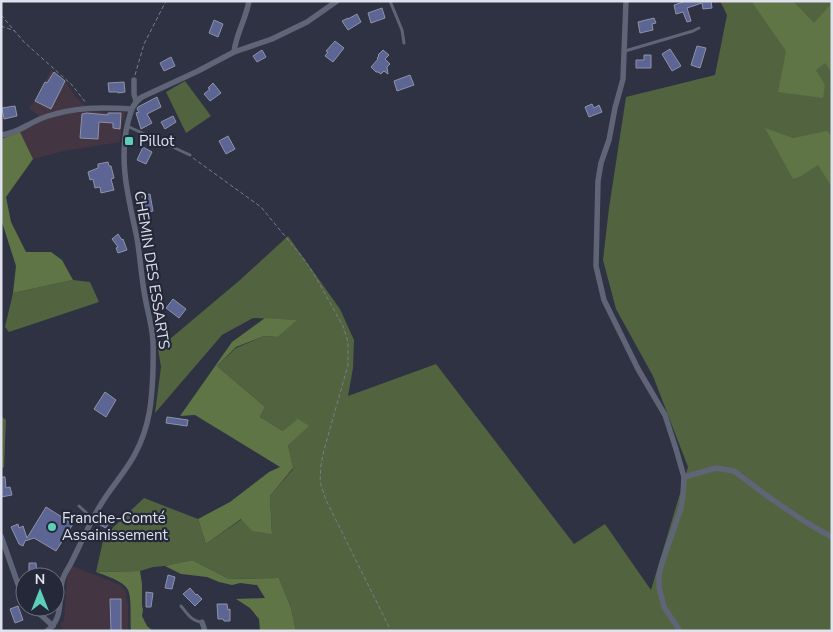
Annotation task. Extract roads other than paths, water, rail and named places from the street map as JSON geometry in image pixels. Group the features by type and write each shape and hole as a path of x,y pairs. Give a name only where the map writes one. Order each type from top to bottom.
{"street":[{"path":"234,52 235,42 249,1"},
{"path":"134,80 136,101 234,52 272,39 307,22 337,1"},
{"path":"626,1 623,79 615,108 610,140 601,163 598,181 596,266 604,300 638,369 665,415 684,477 680,508 659,575 659,587 664,607 680,631"},
{"name":"CHEMIN DES ESSARTS","path":"53,626 60,609 62,581 103,500 135,455 144,435 150,411 152,333 143,290 140,257 130,212 124,145 131,109 136,101"},
{"path":"1,135 9,134 45,117 90,107 131,109"},
{"path":"684,477 716,468 734,471 807,523 832,537"},
{"path":"1,536 15,576"},
{"path":"43,617 53,626 47,631"},
{"path":"202,622 205,631"}],"lane":[{"path":"390,1 402,30 404,43"},
{"path":"625,51 699,28"},
{"path":"127,126 190,155"},
{"path":"79,506 93,519"},
{"path":"180,606 193,620 202,622"}],"place":[{"name":"Pillot","path":"129,141"},
{"name":"Franche-Comté Assainissement","path":"52,527"}]}
